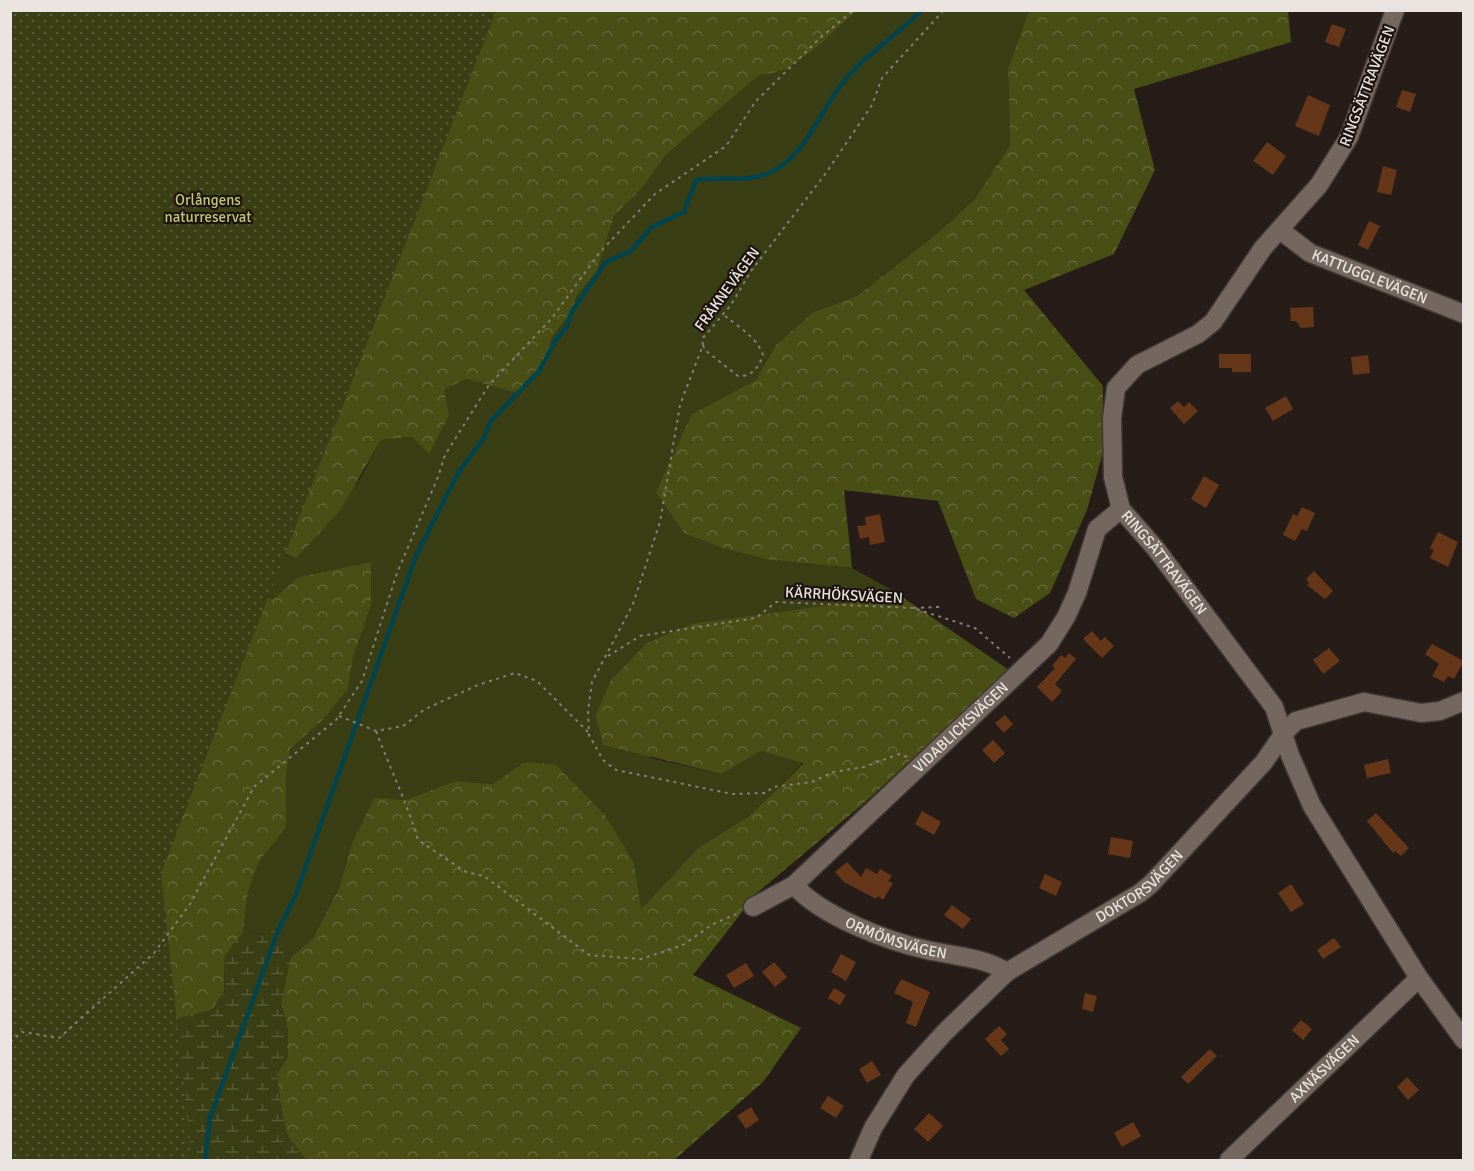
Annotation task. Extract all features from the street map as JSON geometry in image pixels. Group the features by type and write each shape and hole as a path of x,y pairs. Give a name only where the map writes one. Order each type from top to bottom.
{"street":[{"name":"RINGSÄTTRAVÄGEN","path":"1395,10 1366,93 1341,153 1319,185 1249,267 1213,322 1198,334 1137,365 1116,388 1112,450 1113,477 1121,509 1156,549 1252,674 1274,707 1290,755 1312,806 1419,978 1464,1040"},
{"name":"KATTUGGLEVÄGEN","path":"1280,230 1310,253 1464,314"},
{"name":"VIDABLICKSVÄGEN","path":"753,907 794,885 1023,669 1059,630 1077,593 1097,529 1121,509"},
{"name":"DOKTORSVÄGEN","path":"859,1161 873,1128 906,1075 945,1032 1007,972 1140,893 1151,884 1264,762 1284,733 1296,721 1354,704 1372,702 1421,713 1440,711 1464,701"},
{"name":"ORMÖMSVÄGEN","path":"794,885 802,894 828,910 878,935 926,950 992,963 1007,972"},
{"name":"AXNÄSVÄGEN","path":"1229,1161 1419,978"}],"path":[{"path":"10,1042 22,1032 59,1038 154,953 190,904 254,787 339,716 362,681 397,573 438,477 445,455 489,385 552,318 600,252 655,194 726,146 756,101 820,38 854,10"},
{"name":"FRÄKNEVÄGEN","path":"589,733 588,711 592,682 633,604 660,522 680,405 706,332 723,314 751,272 826,173 872,105 882,78 944,10"},
{"path":"703,345 711,356 738,376 749,375 760,363 763,355 756,341 723,314"},
{"name":"KÄRRHÖKSVÄGEN","path":"606,657 640,636 756,618 776,602 939,607"},
{"name":"KÄRRHÖKSVÄGEN","path":"913,608 975,628 1023,669"},
{"path":"339,716 376,731 403,726 425,709 478,685 516,673 537,681 589,733 592,744 603,760 616,770 732,794 766,793 773,787 812,782 833,772 864,767 898,754 924,763"},
{"path":"376,731 397,786 408,805 418,840 466,872 484,876 589,955 641,959 683,945 712,924 753,907"}],"green space":[{"name":"Orlångens naturreservat","path":"10,11 857,11 815,49 786,70 758,76 666,155 643,187 614,216 597,271 577,295 572,311 552,337 548,354 539,371 518,393 466,379 444,390 449,415 429,454 412,437 381,440 340,511 296,558 204,525 253,594 273,599 298,577 371,562 371,605 353,658 348,689 325,718 290,749 286,777 286,828 259,861 248,892 243,933 225,956 224,992 212,1010 180,1018 151,1038"},
{"name":"Orlångens naturreservat","path":"10,11 496,11 161,873 192,1160 11,1160"},
{"path":"857,11 1029,11 1008,68 1010,145 974,200 934,236 857,296 813,312 776,345 756,380 692,414 771,560 852,568 892,590 852,602 650,758 722,774 761,751 804,762 749,816 698,848 640,910 634,863 525,762 492,784 455,781 405,800 374,799 352,843 339,888 313,938 291,957 272,928 270,934 243,933 248,892 259,860 286,828 286,777 290,749 325,718 348,689 353,658 371,605 371,562 298,577 273,599 253,594 244,543 296,558 360,479 381,440 412,437 429,454 444,390 466,379 518,392 548,354 552,337 572,311 577,295 597,271 614,216 643,187 666,155 758,76 786,70 815,49"},
{"path":"1029,11 1288,11 1291,42 1134,89 1155,170 1114,254 1024,290 1103,386 1103,452 1087,510 1050,593 1014,618 976,599 938,501 844,490 852,568 771,560 723,548 684,533 656,492 692,414 756,380 776,345 813,312 857,296 934,236 974,200 1010,145 1008,68"},
{"path":"892,590 1009,670 863,804 757,893 693,975 801,1028 763,1082 674,1160 306,1160 288,1137 281,1110 277,1074 288,1056 288,1027 281,1004 285,978 291,957 313,938 339,888 352,843 374,798 405,800 455,781 492,784 525,762 556,765 605,815 634,863 641,909 698,848 749,816 804,763 761,751 722,774 603,745 596,715 611,680 647,643 692,624 852,602"},
{"path":"272,927 291,957 281,1004 288,1027 288,1056 277,1074 281,1110 288,1137 306,1160 104,1160 151,1038 180,1018 212,1010 224,992 225,956 243,933 269,934"}],"building":[{"path":"1332,24 1346,29 1339,47 1325,42"},
{"path":"1402,90 1416,94 1410,112 1396,107"},
{"path":"1308,95 1330,105 1319,136 1295,126"},
{"path":"1267,142 1286,156 1273,175 1253,161"},
{"path":"1383,166 1397,170 1391,195 1377,192"},
{"path":"1369,221 1380,226 1368,250 1358,245"},
{"path":"1313,307 1314,327 1301,328 1296,321 1291,321 1290,308"},
{"path":"1219,354 1251,354 1251,372 1232,372 1232,368 1219,368"},
{"path":"1368,355 1370,373 1353,375 1351,357"},
{"path":"1286,396 1293,409 1273,421 1265,408"},
{"path":"1178,401 1184,407 1189,402 1198,411 1184,424 1170,408"},
{"path":"1204,476 1219,485 1206,508 1191,499"},
{"path":"1302,507 1315,513 1307,531 1302,529 1295,541 1283,535 1293,514 1297,516"},
{"path":"880,514 885,542 870,545 869,537 860,539 857,526 866,525 865,517"},
{"path":"1438,532 1458,542 1448,567 1430,558 1434,550 1430,548"},
{"path":"1314,571 1333,591 1325,599 1307,585 1309,583 1306,579"},
{"path":"1092,631 1101,641 1105,637 1114,646 1102,658 1083,639"},
{"path":"1432,644 1464,661 1454,679 1448,676 1444,682 1432,676 1439,664 1425,654"},
{"path":"1329,648 1340,661 1323,674 1313,660"},
{"path":"1069,653 1076,659 1055,684 1062,691 1052,702 1037,687 1055,668 1052,666 1061,655 1065,658"},
{"path":"1005,715 1013,724 1004,733 995,723"},
{"path":"993,740 1005,753 994,763 982,750"},
{"path":"1388,759 1391,773 1367,778 1364,765"},
{"path":"922,811 941,822 934,835 915,824"},
{"path":"1376,813 1409,848 1401,856 1395,851 1393,853 1367,821"},
{"path":"1111,837 1133,841 1130,858 1108,854"},
{"path":"847,862 861,877 866,868 877,874 880,869 892,876 888,881 893,883 883,900 878,896 876,899 844,882 835,872"},
{"path":"1045,874 1062,882 1056,896 1039,888"},
{"path":"1291,884 1304,904 1291,912 1278,893"},
{"path":"952,905 971,919 963,929 944,915"},
{"path":"1334,938 1341,947 1323,959 1317,950"},
{"path":"841,954 856,962 846,981 831,972"},
{"path":"774,962 787,977 775,987 762,972"},
{"path":"746,963 754,976 734,988 726,975"},
{"path":"901,979 930,992 916,1027 906,1023 913,1002 894,993"},
{"path":"834,988 846,995 840,1005 828,998"},
{"path":"1085,993 1097,996 1093,1012 1082,1009"},
{"path":"1301,1020 1312,1029 1303,1040 1292,1030"},
{"path":"999,1026 1007,1034 1001,1040 1009,1049 1001,1056 985,1039"},
{"path":"1210,1049 1217,1056 1188,1084 1181,1077"},
{"path":"872,1061 881,1075 867,1083 859,1069"},
{"path":"1407,1077 1419,1090 1408,1100 1397,1087"},
{"path":"828,1096 844,1106 836,1118 820,1108"},
{"path":"751,1107 759,1120 746,1129 737,1116"},
{"path":"929,1113 943,1126 928,1142 914,1129"},
{"path":"1133,1122 1141,1136 1122,1147 1114,1133"}],"waterway":[{"path":"205,1160 210,1118 278,931 296,894 416,556 458,473 484,438 491,421 539,371 556,340 567,326 572,311 606,262 631,251 652,227 684,212 696,180 751,178 769,173 781,166 801,146 833,96 850,75 869,55 922,10"}]}
